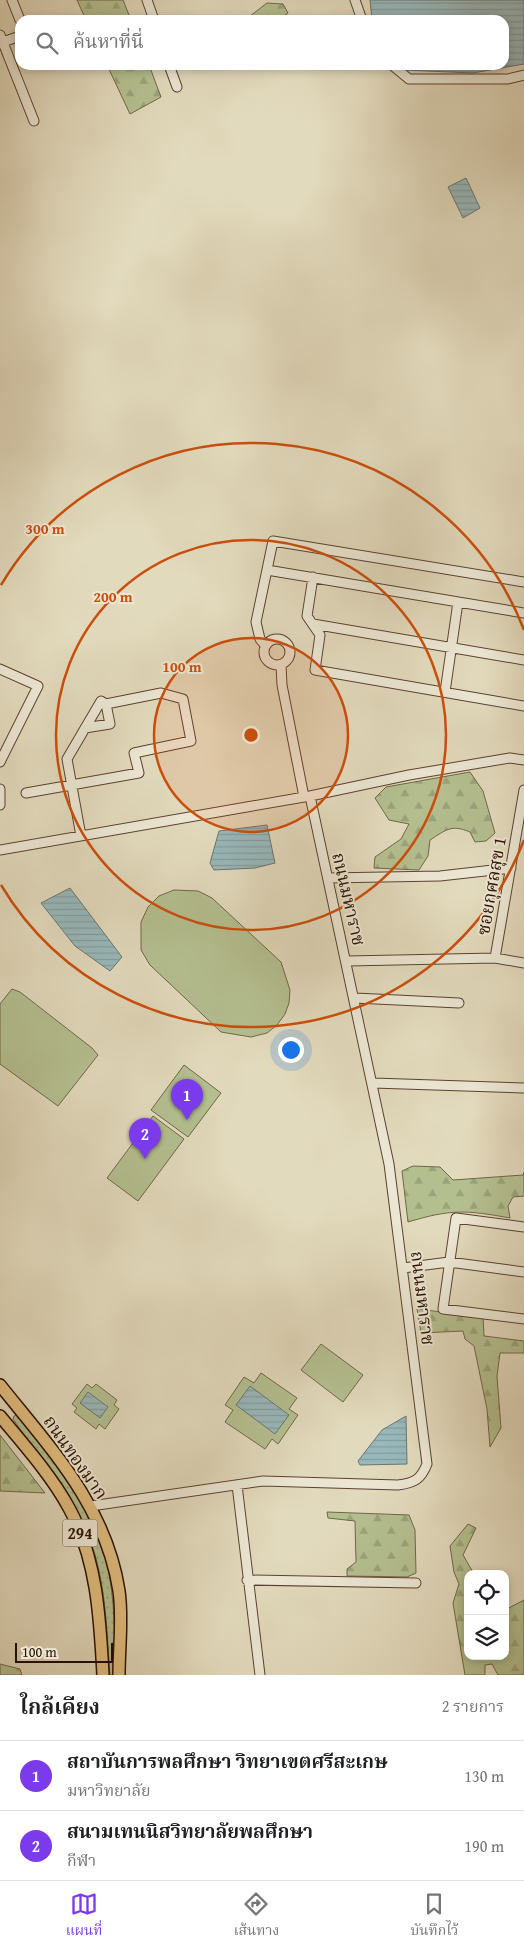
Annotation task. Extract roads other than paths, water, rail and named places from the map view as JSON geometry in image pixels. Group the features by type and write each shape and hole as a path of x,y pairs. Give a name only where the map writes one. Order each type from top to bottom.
{"main road":[{"name":"ถนนทองมาก","path":"0,1385 74,1479 91,1506 114,1566 120,1593 119,1675"},
{"path":"0,1416 15,1404"},
{"name":"ถนนทองมาก","path":"0,1416 56,1487 80,1531 92,1566 97,1596 102,1674"}],"street":[{"path":"12,0 18,15"},
{"path":"147,0 152,15"},
{"path":"355,0 360,15"},
{"path":"15,37 1,38 34,121"},
{"path":"171,70 177,87"},
{"path":"398,70 409,79 508,79 524,75"},
{"path":"265,644 260,639 256,622 273,541 524,582"},
{"path":"267,570 524,613"},
{"path":"313,577 308,616 320,635 315,670 524,706"},
{"path":"444,692 458,602"},
{"path":"313,624 524,660"},
{"path":"276,638 288,643 290,656 281,665 270,664 264,655 265,644 276,638"},
{"name":"ถนนมหาราช","path":"91,1506 263,1481 412,1484 422,1476 427,1464 389,1164 347,960 282,685 281,665"},
{"path":"0,669 38,686 0,762"},
{"path":"26,793 72,784 139,773 134,753 191,741 182,699 161,693 106,704 101,701 67,760 72,784 81,836"},
{"path":"85,728 110,724 106,704"},
{"path":"0,850 307,797 418,774 510,758 524,760"},
{"name":"ซอยกุศลสุข 1","path":"524,790 495,958 524,963"},
{"path":"328,878 440,876 511,868"},
{"path":"347,960 495,958"},
{"path":"355,998 460,1004"},
{"path":"373,1083 524,1088"},
{"path":"524,1227 456,1218 442,1309 524,1320"},
{"path":"403,1268 449,1262 524,1272"},
{"path":"237,1485 260,1675"},
{"path":"247,1580 416,1583"}],"water":[{"path":"370,0 524,0 524,64 509,67 509,15 372,15"},
{"path":"404,70 490,70 473,73"},
{"path":"466,178 480,208 463,218 448,187"},
{"path":"267,825 275,863 255,868 214,870 210,863 219,831"},
{"path":"70,888 122,957 110,971 75,946 41,903"},
{"path":"250,1386 289,1415 275,1434 236,1405"},
{"path":"88,1392 108,1407 100,1418 80,1403"},
{"path":"406,1416 407,1464 360,1465 358,1461 382,1430"}],"place":[{"name":"สถาบันการพลศึกษา วิทยาเขตศรีสะเกษ","path":"187,1120"},
{"name":"สนามเทนนิสวิทยาลัยพลศึกษา","path":"145,1159"}]}
